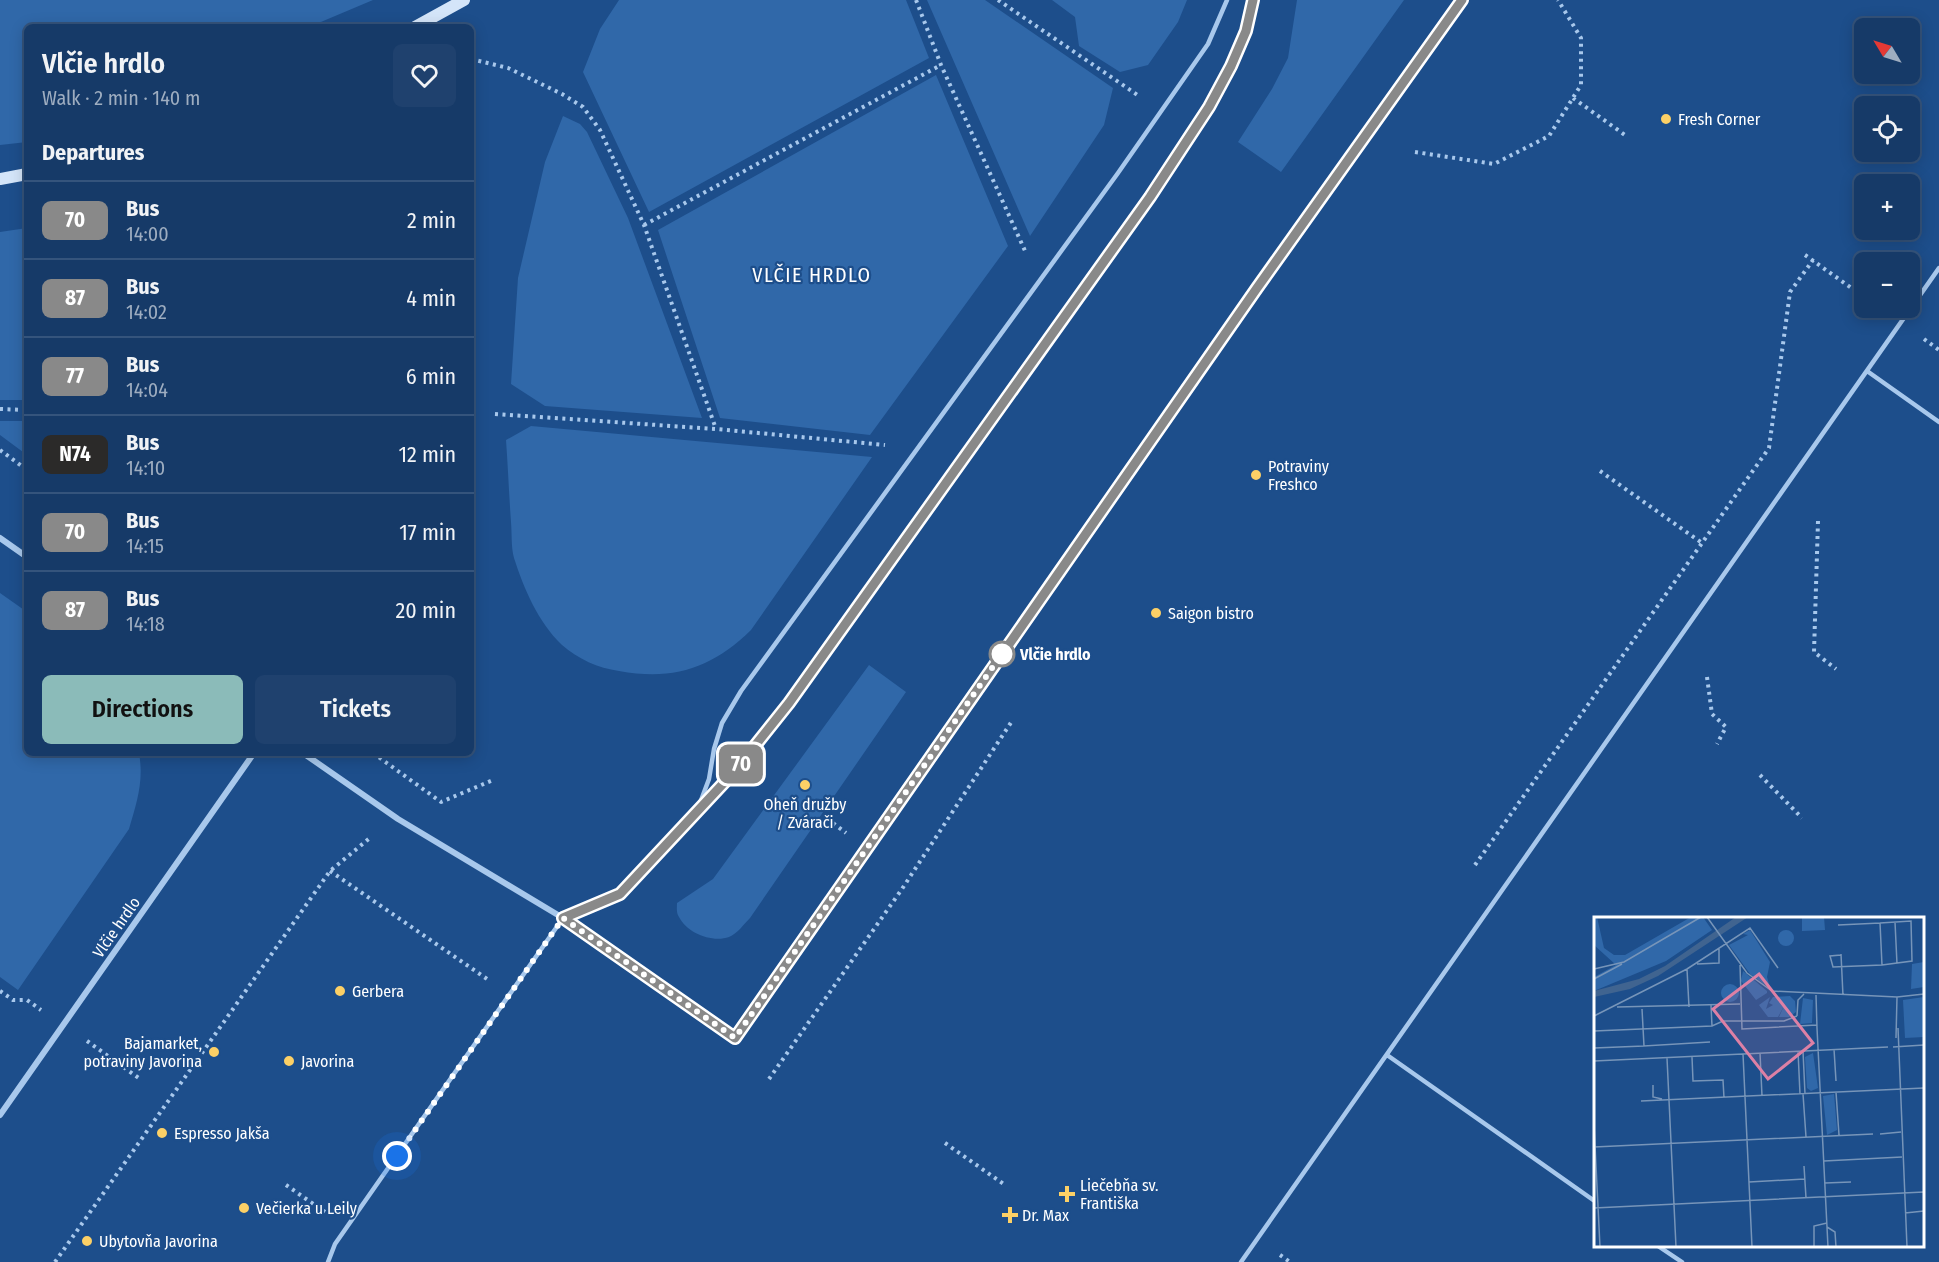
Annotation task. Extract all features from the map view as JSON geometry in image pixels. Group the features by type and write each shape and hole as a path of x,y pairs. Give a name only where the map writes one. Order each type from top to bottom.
{"main road":[{"path":"420,24 464,0"},
{"path":"0,179 24,175"}],"street":[{"path":"0,538 24,555"},
{"name":"Vlčie hrdlo","path":"0,1115 252,756"},
{"path":"307,756 398,819 563,918"}],"lane":[{"path":"696,814 709,780 714,749 722,723 741,691 1119,173 1208,44 1227,0"},
{"path":"328,1262 335,1244 563,918 620,894 696,814 759,742 789,703 1150,197 1209,107 1231,66 1246,31 1253,0"},
{"path":"563,918 735,1038 1258,286 1462,0"},
{"path":"1241,1262 1867,371 1937,277 1939,268"},
{"path":"1867,371 1939,422"},
{"path":"1387,1055 1594,1201"},
{"path":"1661,1247 1682,1262"}],"path":[{"path":"916,0 941,64 1026,254"},
{"path":"998,0 1139,96"},
{"path":"1415,152 1494,164 1549,136 1581,85 1581,38 1558,0"},
{"path":"474,60 508,68 562,94 584,107 600,130 644,225 716,429"},
{"path":"644,225 941,64"},
{"path":"1573,98 1625,135"},
{"path":"1805,255 1854,290"},
{"path":"1476,864 1769,448 1790,292 1813,260"},
{"path":"0,409 24,410"},
{"path":"495,414 716,429 889,446"},
{"path":"0,450 24,468"},
{"path":"1600,471 1702,543"},
{"path":"1818,521 1814,652 1836,669"},
{"path":"1707,677 1712,714 1726,727 1717,744"},
{"path":"769,1079 902,889 1012,721"},
{"path":"377,756 441,802 493,780"},
{"path":"1760,775 1802,818"},
{"path":"55,1262 330,872 376,832"},
{"path":"330,872 488,979 481,989"},
{"path":"945,1143 1005,1185"},
{"path":"286,1185 347,1228"},
{"path":"325,1212 332,1203"}],"shaded area":[{"path":"0,0 373,0 316,24 24,24 24,142 0,145"},
{"path":"619,0 906,0 929,58 649,212 583,72 600,29"},
{"path":"927,0 985,0 1113,88 1104,125 1030,236"},
{"path":"1052,0 1187,0 1178,22 1148,65 1120,72 1079,46 1075,17"},
{"path":"1297,0 1404,0 1281,172 1238,142 1272,89 1288,58"},
{"path":"936,75 1008,246 870,435 720,418 658,230"},
{"path":"563,116 580,124 587,132 628,218 702,418 545,406 511,384 518,278 545,162"},
{"path":"24,228 24,400 0,400 0,232"},
{"path":"0,421 24,421 24,453 0,435"},
{"path":"531,426 872,457 751,630 722,654 707,662 675,672 639,674 611,670 596,665 568,650 553,636 527,593 512,549 506,440"},
{"path":"0,593 24,610 24,756 139,756 141,773 135,810 129,829 18,990 0,977"},
{"path":"869,665 906,692 750,918 738,931 732,936 715,939 688,928 678,915 677,903 713,879"}],"bus line":[{"name":"70","path":"1253,0 1246,31 1231,66 1209,107 1150,197 789,703 734,772 620,894 563,918 735,1038 1257,288 1462,0"}],"place":[{"name":"Fresh Corner","path":"1666,119"},
{"name":"Potraviny Freshco","path":"1256,475"},
{"name":"Saigon bistro","path":"1156,613"},
{"name":"Vlčie hrdlo","path":"1002,654"},
{"name":"Oheň družby / Zvárači","path":"805,785"},
{"name":"Gerbera","path":"340,991"},
{"name":"Bajamarket, potraviny Javorina","path":"214,1052"},
{"name":"Javorina","path":"289,1061"},
{"name":"Espresso Jakša","path":"162,1133"},
{"name":"Liečebňa sv. Františka","path":"1067,1194"},
{"name":"Večierka u Leily","path":"244,1208"},
{"name":"Dr. Max","path":"1010,1215"},
{"name":"Ubytovňa Javorina","path":"87,1241"}],"district":[{"name":"VLČIE HRDLO","path":"812,275"}],"route":[{"path":"397,1156 563,918 735,1038 1008,645 1002,654"}]}
